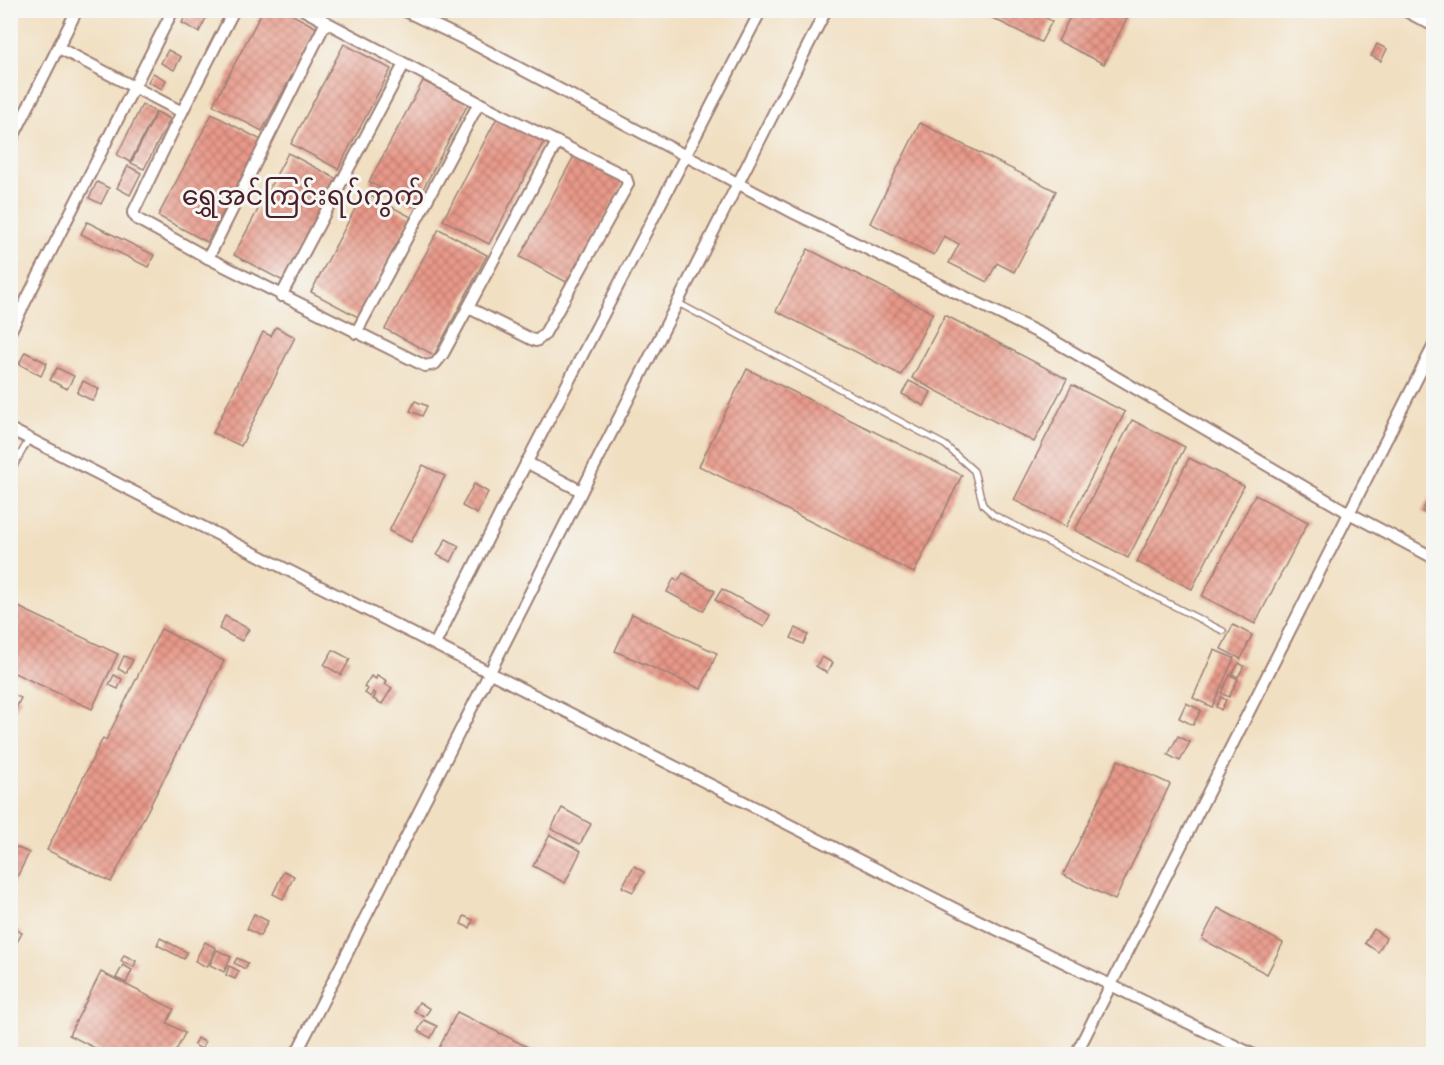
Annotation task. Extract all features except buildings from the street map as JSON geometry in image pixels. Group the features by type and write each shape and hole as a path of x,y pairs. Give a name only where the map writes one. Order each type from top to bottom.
{"street":[{"path":"10,143 77,10"},
{"path":"10,332 173,10"},
{"path":"234,10 133,213 137,219 208,258 425,366 435,364 443,354 557,142"},
{"path":"304,10 626,178 627,189 540,339 536,341 531,339 469,308"},
{"path":"403,10 468,41 736,184 1049,338 1349,513 1434,558"},
{"path":"435,644 526,462 761,10"},
{"path":"296,1054 826,10"},
{"path":"1404,10 1434,26"},
{"path":"208,258 326,22"},
{"path":"58,48 182,112"},
{"path":"281,296 404,63"},
{"path":"356,333 479,103"},
{"path":"1076,1054 1434,345"},
{"path":"10,429 1111,986 1252,1054"},
{"path":"526,462 581,491"}],"lane":[{"path":"678,303 945,445 974,471 983,505 994,515 1223,631"},
{"path":"10,473 29,439"}],"district":[{"name":"ရွှေအင်ကြင်းရပ်ကွက်","path":"303,196"}]}
